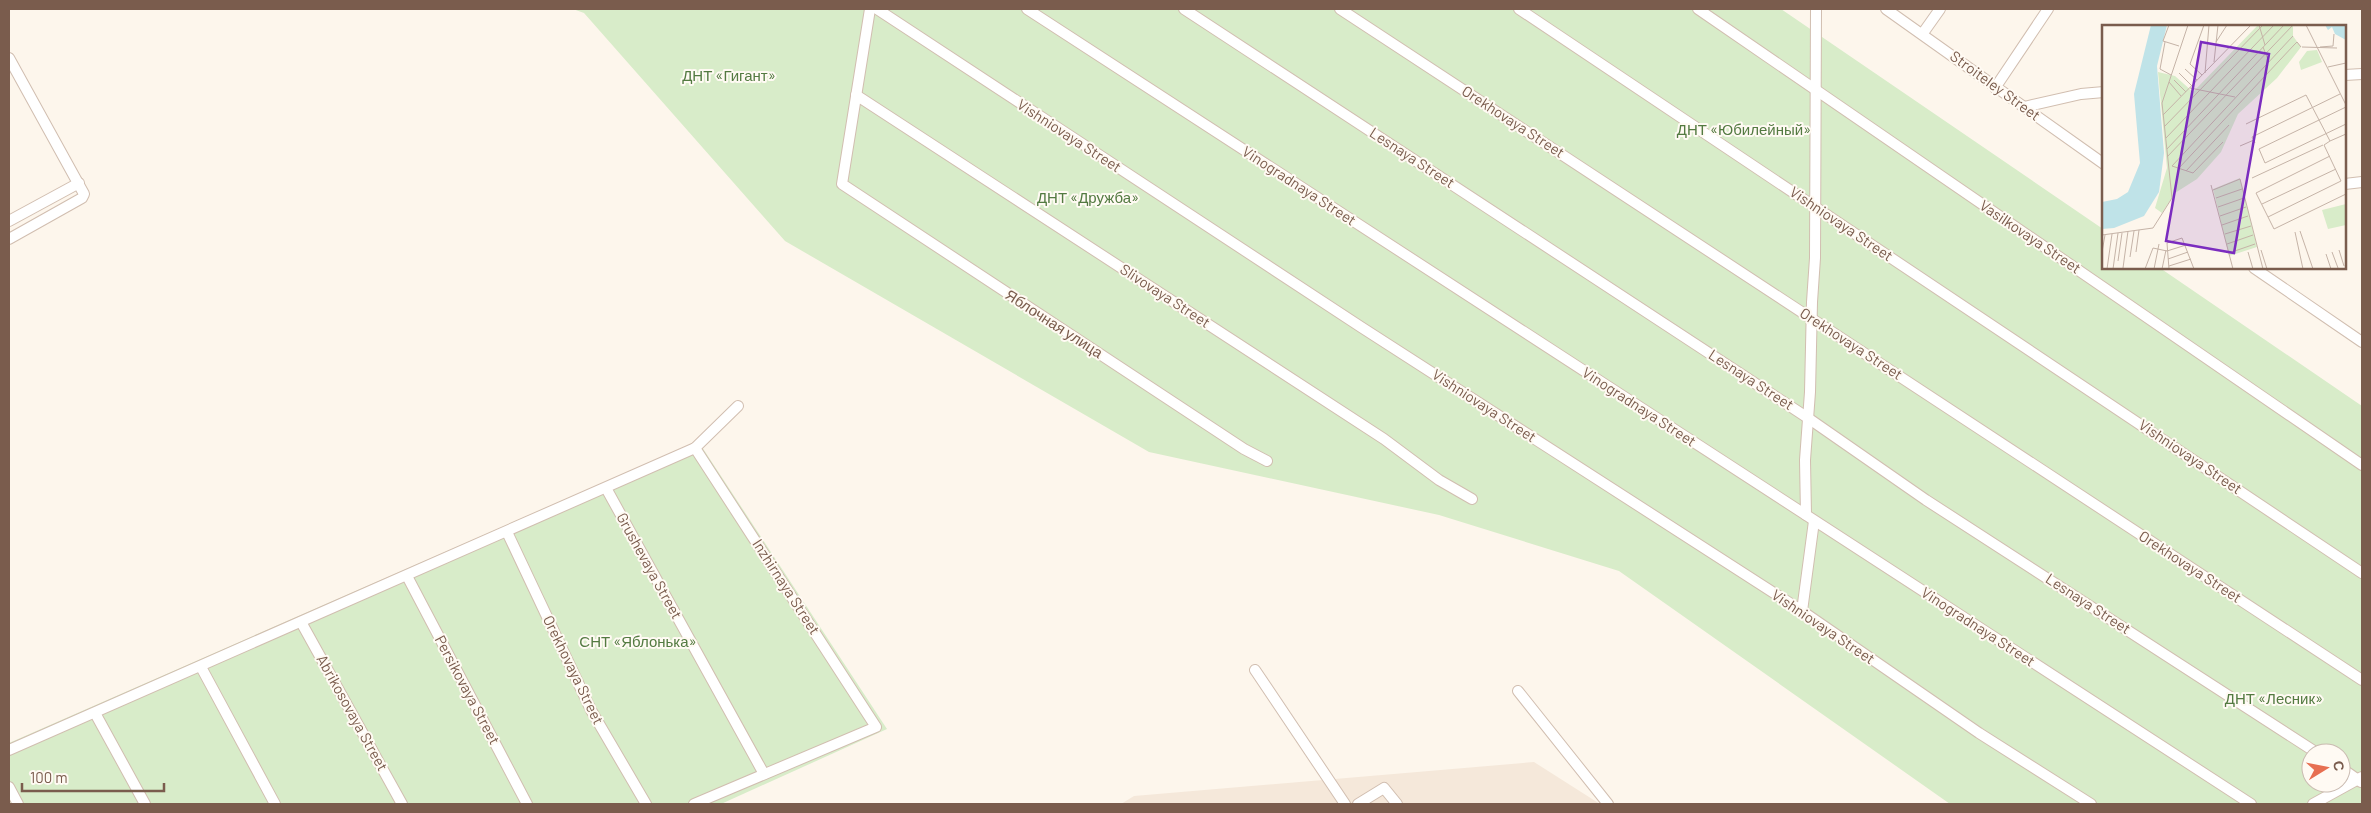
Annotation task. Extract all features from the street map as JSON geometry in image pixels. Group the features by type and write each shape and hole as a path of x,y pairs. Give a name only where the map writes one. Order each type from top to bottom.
{"street":[{"path":"856,95 870,9"},
{"name":"Vishniovaya Street","path":"877,9 1345,316 1802,611 1979,733 2091,804"},
{"name":"Vinogradnaya Street","path":"1027,9 2251,804"},
{"name":"Lesnaya Street","path":"1184,9 1808,418 1926,500 2302,743"},
{"name":"Orekhovaya Street","path":"1340,9 2362,680"},
{"name":"Vishniovaya Street","path":"1519,9 2362,573"},
{"name":"Vasilkovaya Street","path":"1698,9 2362,465"},
{"path":"1802,611 1810,518 1805,460 1815,258 1816,9"},
{"name":"Stroiteley Street","path":"1886,9 1923,33 1995,88 2102,163"},
{"path":"1923,33 1940,9"},
{"path":"1995,88 2048,9"},
{"path":"9,58 84,194 82,198 9,239"},
{"path":"2346,75 2362,74"},
{"path":"2024,107 2081,94 2102,92"},
{"name":"Яблочная улица","path":"856,95 842,184 1244,449 1268,461"},
{"name":"Slivovaya Street","path":"856,95 1384,439 1439,480 1472,499"},
{"path":"2346,184 2362,182"},
{"path":"9,221 79,184"},
{"path":"2255,269 2362,342"},
{"path":"9,750 695,448 738,406"},
{"name":"Inzhirnaya Street","path":"695,448 876,727 764,774"},
{"name":"Grushevaya Street","path":"606,488 764,774"},
{"name":"Orekhovaya Street","path":"506,532 591,710 646,804"},
{"name":"Persikovaya Street","path":"407,576 527,804"},
{"name":"Abrikosovaya Street","path":"301,622 402,804"},
{"path":"200,666 275,804"},
{"path":"1255,670 1345,804"},
{"path":"1518,691 1608,804"},
{"path":"95,713 145,804"},
{"path":"694,804 764,774"},
{"path":"2313,804 2361,780"},
{"path":"9,787 18,804"},
{"path":"1358,804 1384,788 1397,804"}],"shaded area":[{"path":"1534,762 1600,804 1121,804 1134,796"}],"green space":[{"path":"573,9 1781,9 2102,228 2102,269 2161,269 2362,406 2362,804 1950,804 1619,571 1439,515 1149,452 785,241 584,13"},
{"name":"СНТ «Яблонька»","path":"698,441 887,729 721,804 9,804 9,743"}],"park label":[{"name":"ДНТ «Гигант»","path":"729,76"},
{"name":"ДНТ «Юбилейный»","path":"1744,130"},
{"name":"ДНТ «Дружба»","path":"1088,198"},
{"name":"ДНТ «Лесник»","path":"2274,699"}]}
